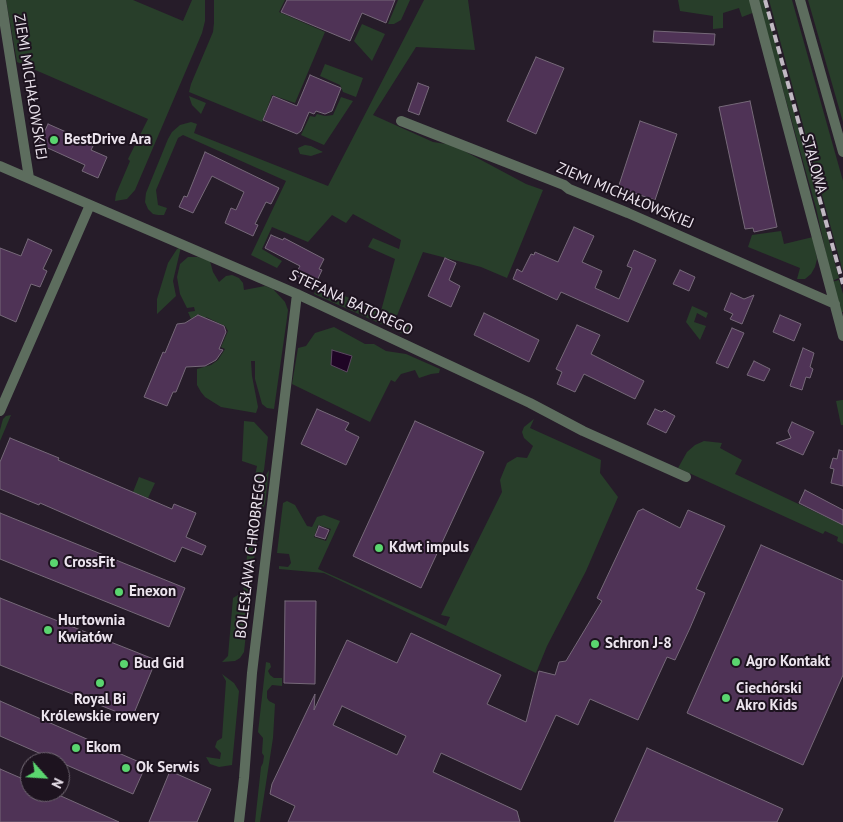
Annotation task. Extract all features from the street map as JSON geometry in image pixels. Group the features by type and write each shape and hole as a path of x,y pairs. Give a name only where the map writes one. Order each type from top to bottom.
{"street":[{"name":"ZIEMI MICHAŁOWSKIEJ","path":"1,0 29,178"},
{"name":"STALOWA","path":"754,0 843,336"},
{"path":"800,0 843,152"},
{"name":"ZIEMI MICHAŁOWSKIEJ","path":"401,121 564,185 569,189 835,304"},
{"name":"STEFANA BATOREGO","path":"0,166 297,294 523,400 583,431 686,477"},
{"path":"0,411 90,205"},
{"name":"BOLESŁAWA CHROBREGO","path":"239,822 252,673 297,294"}],"green space":[{"path":"6,0 133,0 183,21 192,0 205,0 205,21 202,33 135,190 127,199 115,201 116,194 130,161 128,159 148,119 17,62"},
{"path":"214,0 285,0 279,12 325,32 295,103 272,95 262,122 189,92 213,32"},
{"path":"398,0 410,0 401,20 394,24 388,24"},
{"path":"424,0 468,0 475,50 416,47 373,115 433,142 453,145 526,184 543,190 507,278 481,267 423,252 396,318 414,328 408,336 314,294 318,285 381,311 395,259 368,247 373,238 399,249 401,240 353,214 346,223 332,215 308,242 272,227 262,249 282,261 277,268 251,255 286,181 183,135 178,138 156,190 158,205 167,208 164,215 153,214 148,209 145,202 146,193 168,139 172,132 180,125 191,122 197,124 194,133 328,186"},
{"path":"678,0 750,0 755,12 742,17 739,8 723,13 723,28 713,29 713,16 680,11"},
{"path":"758,0 764,0 839,278 832,281 816,208"},
{"path":"769,0 792,0 843,181 843,272"},
{"path":"808,0 843,0 843,122"},
{"path":"362,24 385,34 372,61 354,41"},
{"path":"325,64 363,78 356,97 343,92 340,85 320,76"},
{"path":"189,96 206,103 201,114 192,105"},
{"path":"341,97 353,101 324,145 301,135 310,116 315,117 317,114 333,115"},
{"path":"305,145 323,152 311,156 300,154 298,148"},
{"path":"781,231 784,244 813,237 817,259 811,274 805,279 797,279 800,268 748,247 752,235"},
{"path":"181,247 173,281 176,296 157,314 157,299 168,263 177,249"},
{"path":"188,257 198,257 210,261 213,272 219,282 226,276 232,275 239,278 243,283 244,290 265,286 273,289 285,302 288,310 274,409 267,408 262,404 255,379 255,361 251,361 258,407 256,413 221,407 205,397 197,385 197,369 211,365 218,360 225,349 221,347 228,331 225,326 206,317 205,319 199,314 191,319 188,312 195,311 194,307 187,308 180,294 177,277 180,264"},
{"path":"839,280 843,294 843,312 841,312 832,282"},
{"path":"692,306 708,313 706,318 697,313 694,322 706,326 700,340 686,322"},
{"path":"334,327 365,344 374,344 386,351 406,354 440,369 439,373 419,378 415,370 401,374 395,382 391,380 370,422 292,384 298,348 306,346 315,333"},
{"path":"843,400 843,425 841,425 836,401"},
{"path":"11,415 0,441 3,419"},
{"path":"534,419 530,428 601,460 600,473 618,497 586,571 547,646 536,673 324,573 279,569 279,566 288,567 291,563 289,554 277,553 283,503 287,501 295,505 307,526 312,527 317,517 324,515 340,521 318,569 446,626 450,617 441,615 502,492 500,480 507,463 517,457 527,458 533,446 524,438 522,432 524,427","holes":["318,525 331,529 326,541 314,537"]},
{"path":"244,421 254,422 268,437 264,470 257,484 254,508 252,507 252,491 257,466 242,461"},
{"path":"704,441 722,443 720,448 742,460 735,474 843,525 843,544 837,541 838,537 825,531 823,534 678,468 687,452 695,445"},
{"path":"269,470 265,504 259,510 262,482"},
{"path":"139,477 155,483 148,498 133,492"},
{"path":"258,524 244,652 235,661 222,662 228,656 233,598 243,592 250,530"},
{"path":"266,662 270,663 271,667 268,671 270,675 274,678 282,678 282,686 272,685 267,691 267,698 275,704 273,738 260,822 255,822 264,756 262,753 263,738 258,732"},
{"path":"222,674 234,683 239,691 232,765 219,767 210,764 206,757 220,759 221,753 215,747 217,741 222,738 226,681"}],"shaded area":[{"path":"332,350 352,356 347,372 331,365"}],"building":[{"path":"287,0 395,0 386,23 362,13 350,41 281,12"},
{"path":"654,31 715,34 714,45 653,42"},
{"path":"536,57 564,68 536,134 507,121"},
{"path":"310,75 341,88 332,111 325,114 316,111 314,114 309,112 301,131 297,134 263,120 273,96 297,106"},
{"path":"418,83 429,87 419,115 408,111"},
{"path":"750,101 777,227 754,232 753,228 745,229 719,107"},
{"path":"640,121 677,134 655,200 618,188"},
{"path":"48,124 82,139 81,141 93,146 91,150 107,157 98,178 82,171 85,165 39,144"},
{"path":"205,152 279,188 271,204 266,202 255,224 258,225 253,236 225,223 231,208 236,210 244,192 212,176 193,213 179,207 184,196 187,197"},
{"path":"574,227 594,236 582,262 602,271 595,288 619,299 632,268 627,266 634,250 656,260 628,322 561,292 557,300 513,279 517,269 522,272 531,254 534,255 535,252 558,262"},
{"path":"271,235 283,240 284,238 324,259 319,269 322,270 315,285 295,275 300,266 265,248"},
{"path":"28,239 52,250 43,269 47,271 40,287 31,284 16,322 0,315 0,248 21,256"},
{"path":"445,258 456,263 449,280 460,286 451,307 428,296"},
{"path":"680,270 695,277 689,291 673,284"},
{"path":"731,293 744,299 754,295 742,324 730,319 733,314 724,310"},
{"path":"484,313 539,340 529,362 474,335"},
{"path":"198,315 224,326 226,332 219,349 223,350 216,360 205,366 186,367 176,392 173,392 167,406 144,397 177,324 185,323"},
{"path":"780,315 801,324 794,341 773,332"},
{"path":"577,325 600,335 591,354 644,381 635,399 584,374 575,392 557,384 562,372 556,369"},
{"path":"732,328 744,333 728,368 716,363"},
{"path":"803,348 814,353 810,367 813,369 810,378 806,377 802,390 790,386"},
{"path":"754,361 770,369 764,381 747,375"},
{"path":"317,409 349,423 345,430 359,437 346,465 301,444"},
{"path":"655,409 662,412 664,410 675,416 666,433 647,424"},
{"path":"415,421 484,452 421,588 353,556"},
{"path":"792,422 814,432 803,455 776,443 791,438 788,431"},
{"path":"10,438 172,509 174,504 196,513 186,537 206,546 202,555 182,547 175,562 40,503 39,505 0,489 0,462"},
{"path":"839,450 843,451 843,486 831,483 834,469 830,468 833,458 837,459"},
{"path":"805,490 843,510 843,525 799,503"},
{"path":"643,509 680,528 688,510 725,526 696,589 705,593 690,628 675,660 667,657 638,720 590,699 578,725 556,715 521,790 441,753 433,772 517,811 520,822 288,822 295,806 270,794 272,784 315,694 314,710 347,640 397,663 411,633 501,675 487,704 526,722 539,671 555,675 559,662 566,661 602,601 597,598 638,511","holes":["342,706 406,736 397,755 333,725"]},
{"path":"0,513 185,588 169,627 0,559"},
{"path":"319,526 329,530 325,539 315,536"},
{"path":"761,545 843,581 843,675 803,765 687,713"},
{"path":"0,598 156,660 132,718 0,665"},
{"path":"285,601 316,601 315,684 284,683"},
{"path":"0,701 146,765 133,794 70,767 70,752 37,752 0,736"},
{"path":"647,748 783,809 777,822 614,822"},
{"path":"0,769 20,778 20,802 70,802 70,800 119,822 0,822"},
{"path":"170,771 211,789 197,822 149,822"}],"railway":[{"path":"765,0 843,284"}],"place":[{"name":"BestDrive Ara","path":"54,140"},
{"name":"Kdwt impuls","path":"379,548"},
{"name":"CrossFit","path":"54,563"},
{"name":"Enexon","path":"119,592"},
{"name":"Hurtownia Kwiatów","path":"48,630"},
{"name":"Schron J-8","path":"595,644"},
{"name":"Agro Kontakt","path":"736,662"},
{"name":"Bud Gid","path":"124,664"},
{"name":"Royal Bi Królewskie rowery","path":"100,683"},
{"name":"Ciechórski Akro Kids","path":"726,698"},
{"name":"Ekom","path":"76,748"},
{"name":"Ok Serwis","path":"126,768"}]}
